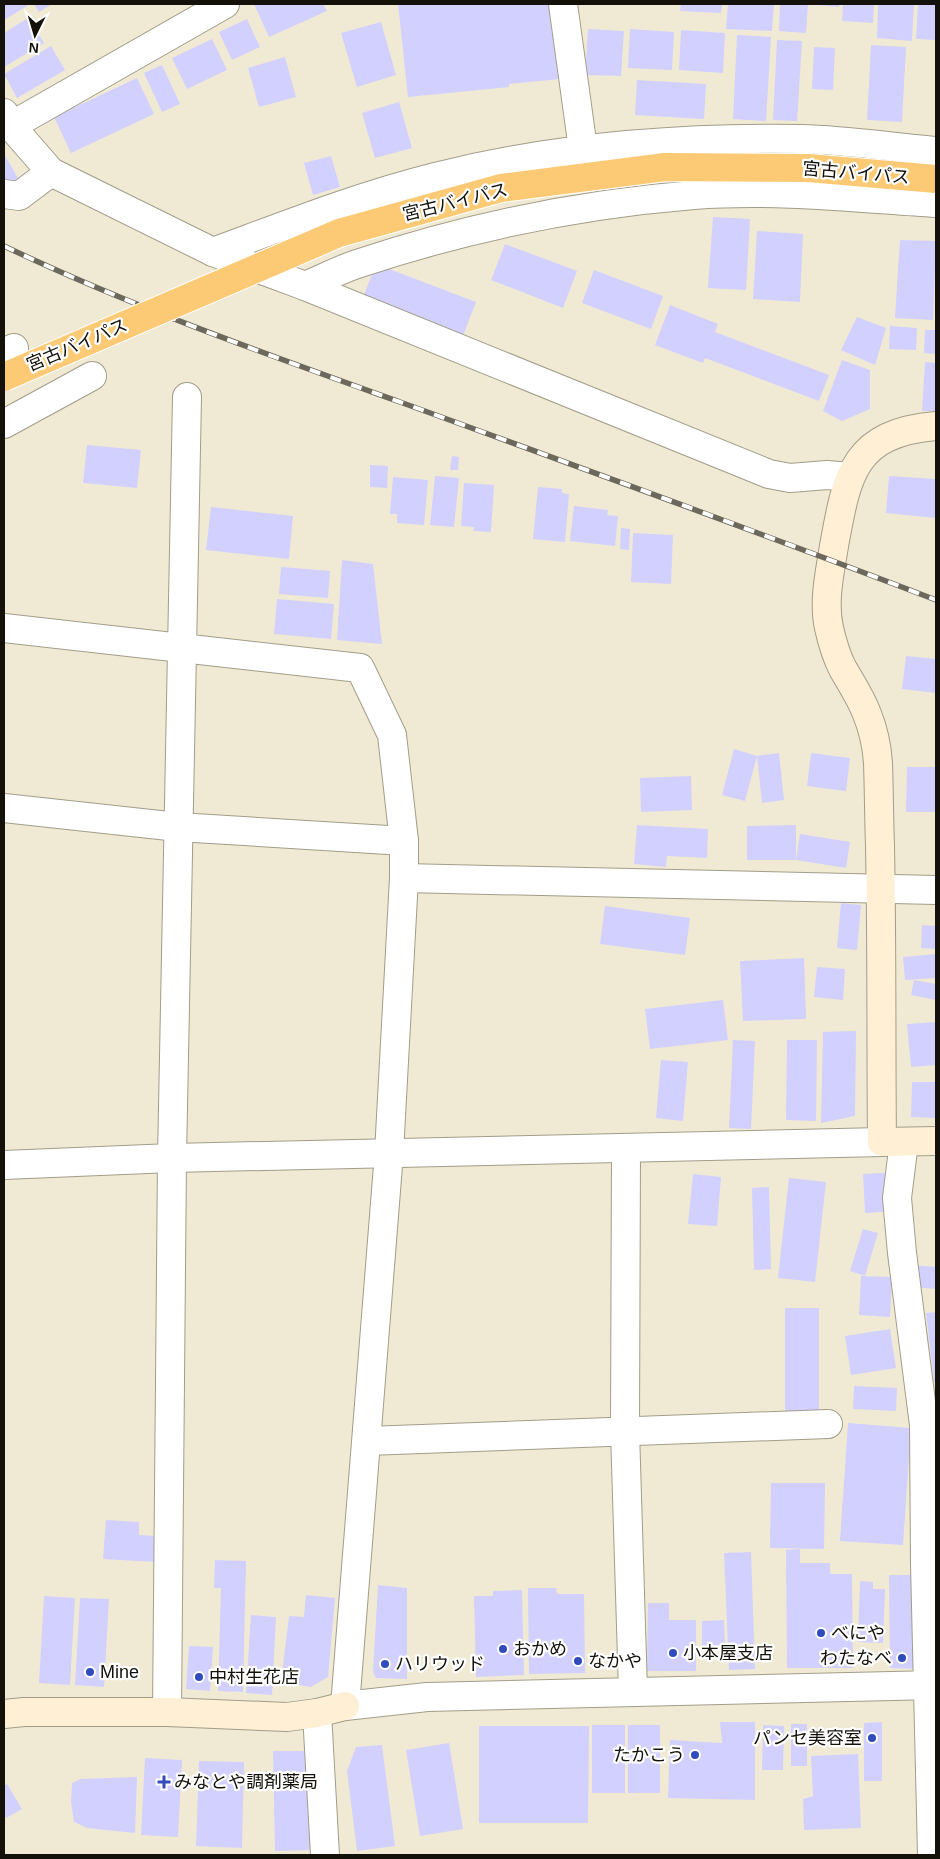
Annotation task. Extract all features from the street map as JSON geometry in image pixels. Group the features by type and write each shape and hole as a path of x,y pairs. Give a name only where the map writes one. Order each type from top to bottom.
{"highway":[{"name":"宮古バイパス","path":"4,377 339,233 501,188 665,167 808,168 936,179"}],"street":[{"path":"225,4 8,120 51,172 213,252 305,286 769,474 790,478 827,475 850,477"},
{"path":"563,4 583,149"},
{"path":"213,252 358,199 434,177 502,162 583,149 640,143 713,139 803,140 936,151"},
{"path":"4,194 19,196 51,172"},
{"path":"305,286 356,264 444,238 532,218 614,204 695,195 781,194 936,203"},
{"path":"4,424 92,376"},
{"path":"168,1712 172,1158 187,397"},
{"path":"932,1855 932,1685 924,1425 902,1253 893,1142 881,889 878,762 874,735 867,712 842,667 834,646 828,625 827,594 845,488 856,464 871,448 890,436 913,428 936,426"},
{"path":"4,628 360,668 392,735 404,841 404,878 389,1153 345,1706"},
{"path":"4,808 178,827 404,841"},
{"path":"404,878 936,890"},
{"path":"4,1165 172,1158 936,1141"},
{"path":"626,1148 626,1431 633,1691"},
{"path":"367,1441 828,1424"},
{"path":"4,1714 24,1712 168,1712 287,1717 317,1713 345,1706 426,1697 932,1685"},
{"path":"317,1713 325,1855"}],"building":[{"path":"4,4 25,4 27,6 4,20"},
{"path":"34,4 52,4 39,12"},
{"path":"254,4 323,4 327,11 269,37"},
{"path":"398,4 552,4 560,79 509,84 509,87 408,97"},
{"path":"681,4 722,4 721,13 680,11"},
{"path":"728,4 774,4 772,31 726,29"},
{"path":"780,4 808,4 806,33 779,31"},
{"path":"839,4 839,7 819,5"},
{"path":"843,4 874,4 873,23 842,21"},
{"path":"878,4 914,4 912,41 877,38"},
{"path":"918,4 936,4 936,40 916,39"},
{"path":"28,18 44,43 4,67 4,33"},
{"path":"247,19 260,47 232,60 219,32"},
{"path":"381,22 396,75 357,87 341,33"},
{"path":"588,29 624,31 621,76 585,75"},
{"path":"630,29 674,32 672,70 628,68"},
{"path":"681,30 725,33 723,73 679,70"},
{"path":"737,35 771,37 766,121 733,119"},
{"path":"212,39 227,70 187,89 172,58"},
{"path":"777,40 802,41 797,121 773,120"},
{"path":"871,45 906,47 902,122 867,120"},
{"path":"51,46 65,70 17,98 4,74"},
{"path":"814,47 835,48 833,90 812,89"},
{"path":"285,57 296,97 259,107 248,68"},
{"path":"162,65 180,104 162,112 144,73"},
{"path":"137,78 154,114 71,153 54,117"},
{"path":"637,80 706,84 704,119 635,115"},
{"path":"399,102 412,148 375,158 362,113"},
{"path":"4,154 22,185 4,195"},
{"path":"331,156 340,187 313,195 304,163"},
{"path":"713,217 750,219 746,290 708,288"},
{"path":"757,231 803,234 800,302 753,299"},
{"path":"900,240 936,241 933,320 895,318"},
{"path":"505,244 577,271 563,308 491,280"},
{"path":"376,264 476,302 462,338 362,300"},
{"path":"594,270 663,296 651,329 582,303"},
{"path":"670,305 718,324 715,332 829,375 819,401 705,358 703,363 655,345"},
{"path":"857,317 886,328 875,365 841,350"},
{"path":"890,326 917,328 916,350 889,349"},
{"path":"925,330 936,330 936,354 924,353"},
{"path":"842,360 870,370 870,409 842,421 823,411"},
{"path":"925,362 936,363 936,411 922,411"},
{"path":"87,445 141,450 137,488 83,483"},
{"path":"452,456 459,457 458,470 450,470"},
{"path":"370,465 388,466 387,488 370,487"},
{"path":"435,476 459,478 454,527 430,525"},
{"path":"889,476 936,479 936,518 886,513"},
{"path":"393,477 428,480 424,525 397,523 397,514 390,514"},
{"path":"464,483 494,485 491,532 473,531 474,527 461,526"},
{"path":"538,487 562,489 562,493 569,494 565,542 533,539"},
{"path":"574,506 608,510 607,515 618,516 615,546 570,541"},
{"path":"211,507 293,516 289,559 206,550"},
{"path":"621,528 630,529 629,550 620,549"},
{"path":"633,533 673,535 671,584 631,582"},
{"path":"342,560 373,564 382,644 337,640"},
{"path":"281,567 330,571 328,598 279,594"},
{"path":"277,599 334,604 331,639 274,634"},
{"path":"906,656 936,659 936,693 902,689"},
{"path":"734,749 757,756 745,801 722,795"},
{"path":"779,753 784,800 762,803 757,756"},
{"path":"811,753 850,758 846,791 807,786"},
{"path":"907,767 936,767 936,812 906,812"},
{"path":"691,776 692,810 641,812 640,778"},
{"path":"637,825 708,829 707,858 667,856 666,867 634,864"},
{"path":"796,825 796,860 747,860 747,826"},
{"path":"800,834 850,842 846,868 796,860"},
{"path":"841,903 861,905 857,950 837,948"},
{"path":"605,906 690,918 685,955 600,944"},
{"path":"922,925 936,926 936,949 921,948"},
{"path":"936,954 936,978 905,980 903,957"},
{"path":"804,958 806,1019 743,1021 740,961"},
{"path":"817,967 845,969 843,1000 814,997"},
{"path":"914,980 936,984 936,1000 911,995"},
{"path":"723,1000 728,1040 650,1049 645,1009"},
{"path":"936,1022 936,1065 911,1067 907,1024"},
{"path":"856,1031 855,1116 821,1123 823,1032"},
{"path":"733,1040 755,1041 751,1129 729,1128"},
{"path":"787,1040 817,1040 816,1121 786,1120"},
{"path":"661,1060 688,1062 683,1121 656,1118"},
{"path":"912,1082 936,1082 936,1118 911,1117"},
{"path":"896,1172 898,1211 865,1213 863,1174"},
{"path":"693,1174 721,1177 717,1226 688,1224"},
{"path":"789,1178 826,1182 815,1282 778,1278"},
{"path":"769,1187 771,1269 754,1270 752,1188"},
{"path":"863,1229 878,1233 865,1276 850,1271"},
{"path":"912,1265 936,1267 936,1289 911,1287"},
{"path":"861,1276 892,1277 890,1317 859,1315"},
{"path":"785,1308 819,1308 819,1415 785,1415"},
{"path":"936,1312 936,1382 934,1382 926,1313"},
{"path":"890,1329 896,1368 851,1375 845,1336"},
{"path":"854,1386 897,1388 896,1411 853,1409"},
{"path":"848,1423 911,1428 903,1545 840,1541"},
{"path":"771,1483 825,1483 824,1549 770,1548"},
{"path":"106,1520 139,1522 139,1535 157,1536 156,1562 103,1559"},
{"path":"800,1549 800,1563 830,1563 830,1574 852,1574 853,1668 787,1668 786,1550"},
{"path":"751,1552 755,1669 729,1670 724,1553"},
{"path":"215,1560 246,1561 243,1692 218,1691 221,1588 214,1588"},
{"path":"889,1575 917,1575 918,1669 890,1668"},
{"path":"860,1581 873,1582 873,1589 885,1589 883,1643 858,1642"},
{"path":"378,1585 407,1588 407,1679 376,1678 373,1672"},
{"path":"528,1588 556,1588 557,1594 584,1594 585,1673 529,1674"},
{"path":"522,1590 524,1675 476,1677 474,1596 493,1596 493,1591"},
{"path":"306,1595 335,1598 328,1677 311,1687 281,1682 289,1616 304,1617"},
{"path":"44,1596 75,1598 70,1685 39,1683"},
{"path":"80,1598 109,1599 104,1687 75,1685"},
{"path":"648,1603 669,1603 669,1620 696,1620 696,1671 647,1671"},
{"path":"251,1615 276,1617 272,1695 246,1693"},
{"path":"724,1620 725,1645 702,1646 702,1621"},
{"path":"189,1646 213,1647 210,1691 186,1689"},
{"path":"720,1722 755,1722 755,1800 668,1798 670,1740 722,1743"},
{"path":"882,1722 882,1781 864,1781 864,1723"},
{"path":"791,1724 807,1724 807,1766 791,1766"},
{"path":"592,1725 625,1725 625,1793 592,1793"},
{"path":"628,1725 660,1725 660,1793 628,1793"},
{"path":"763,1725 784,1726 783,1770 762,1770"},
{"path":"479,1726 589,1726 588,1823 479,1823"},
{"path":"449,1743 463,1829 420,1836 406,1750"},
{"path":"382,1745 395,1846 357,1851 347,1771 356,1747"},
{"path":"273,1751 304,1751 316,1766 318,1850 275,1851"},
{"path":"858,1754 861,1828 804,1830 803,1799 813,1796 811,1756"},
{"path":"145,1758 182,1760 178,1837 141,1835"},
{"path":"199,1761 244,1762 242,1848 196,1846"},
{"path":"137,1777 135,1833 87,1828 74,1822 71,1802 72,1783 81,1779"},
{"path":"7,1784 22,1809 6,1818 4,1815 4,1786"}],"railway":[{"path":"4,246 150,310 200,329 936,600"}],"place":[{"name":"べにや","path":"821,1633"},
{"name":"おかめ","path":"503,1649"},
{"name":"小本屋支店","path":"673,1653"},
{"name":"わたなべ","path":"902,1658"},
{"name":"なかや","path":"578,1661"},
{"name":"ハリウッド","path":"385,1664"},
{"name":"Mine","path":"90,1672"},
{"name":"中村生花店","path":"199,1677"},
{"name":"パンセ美容室","path":"872,1738"},
{"name":"たかこう","path":"695,1755"},
{"name":"みなとや調剤薬局","path":"164,1782"}]}
